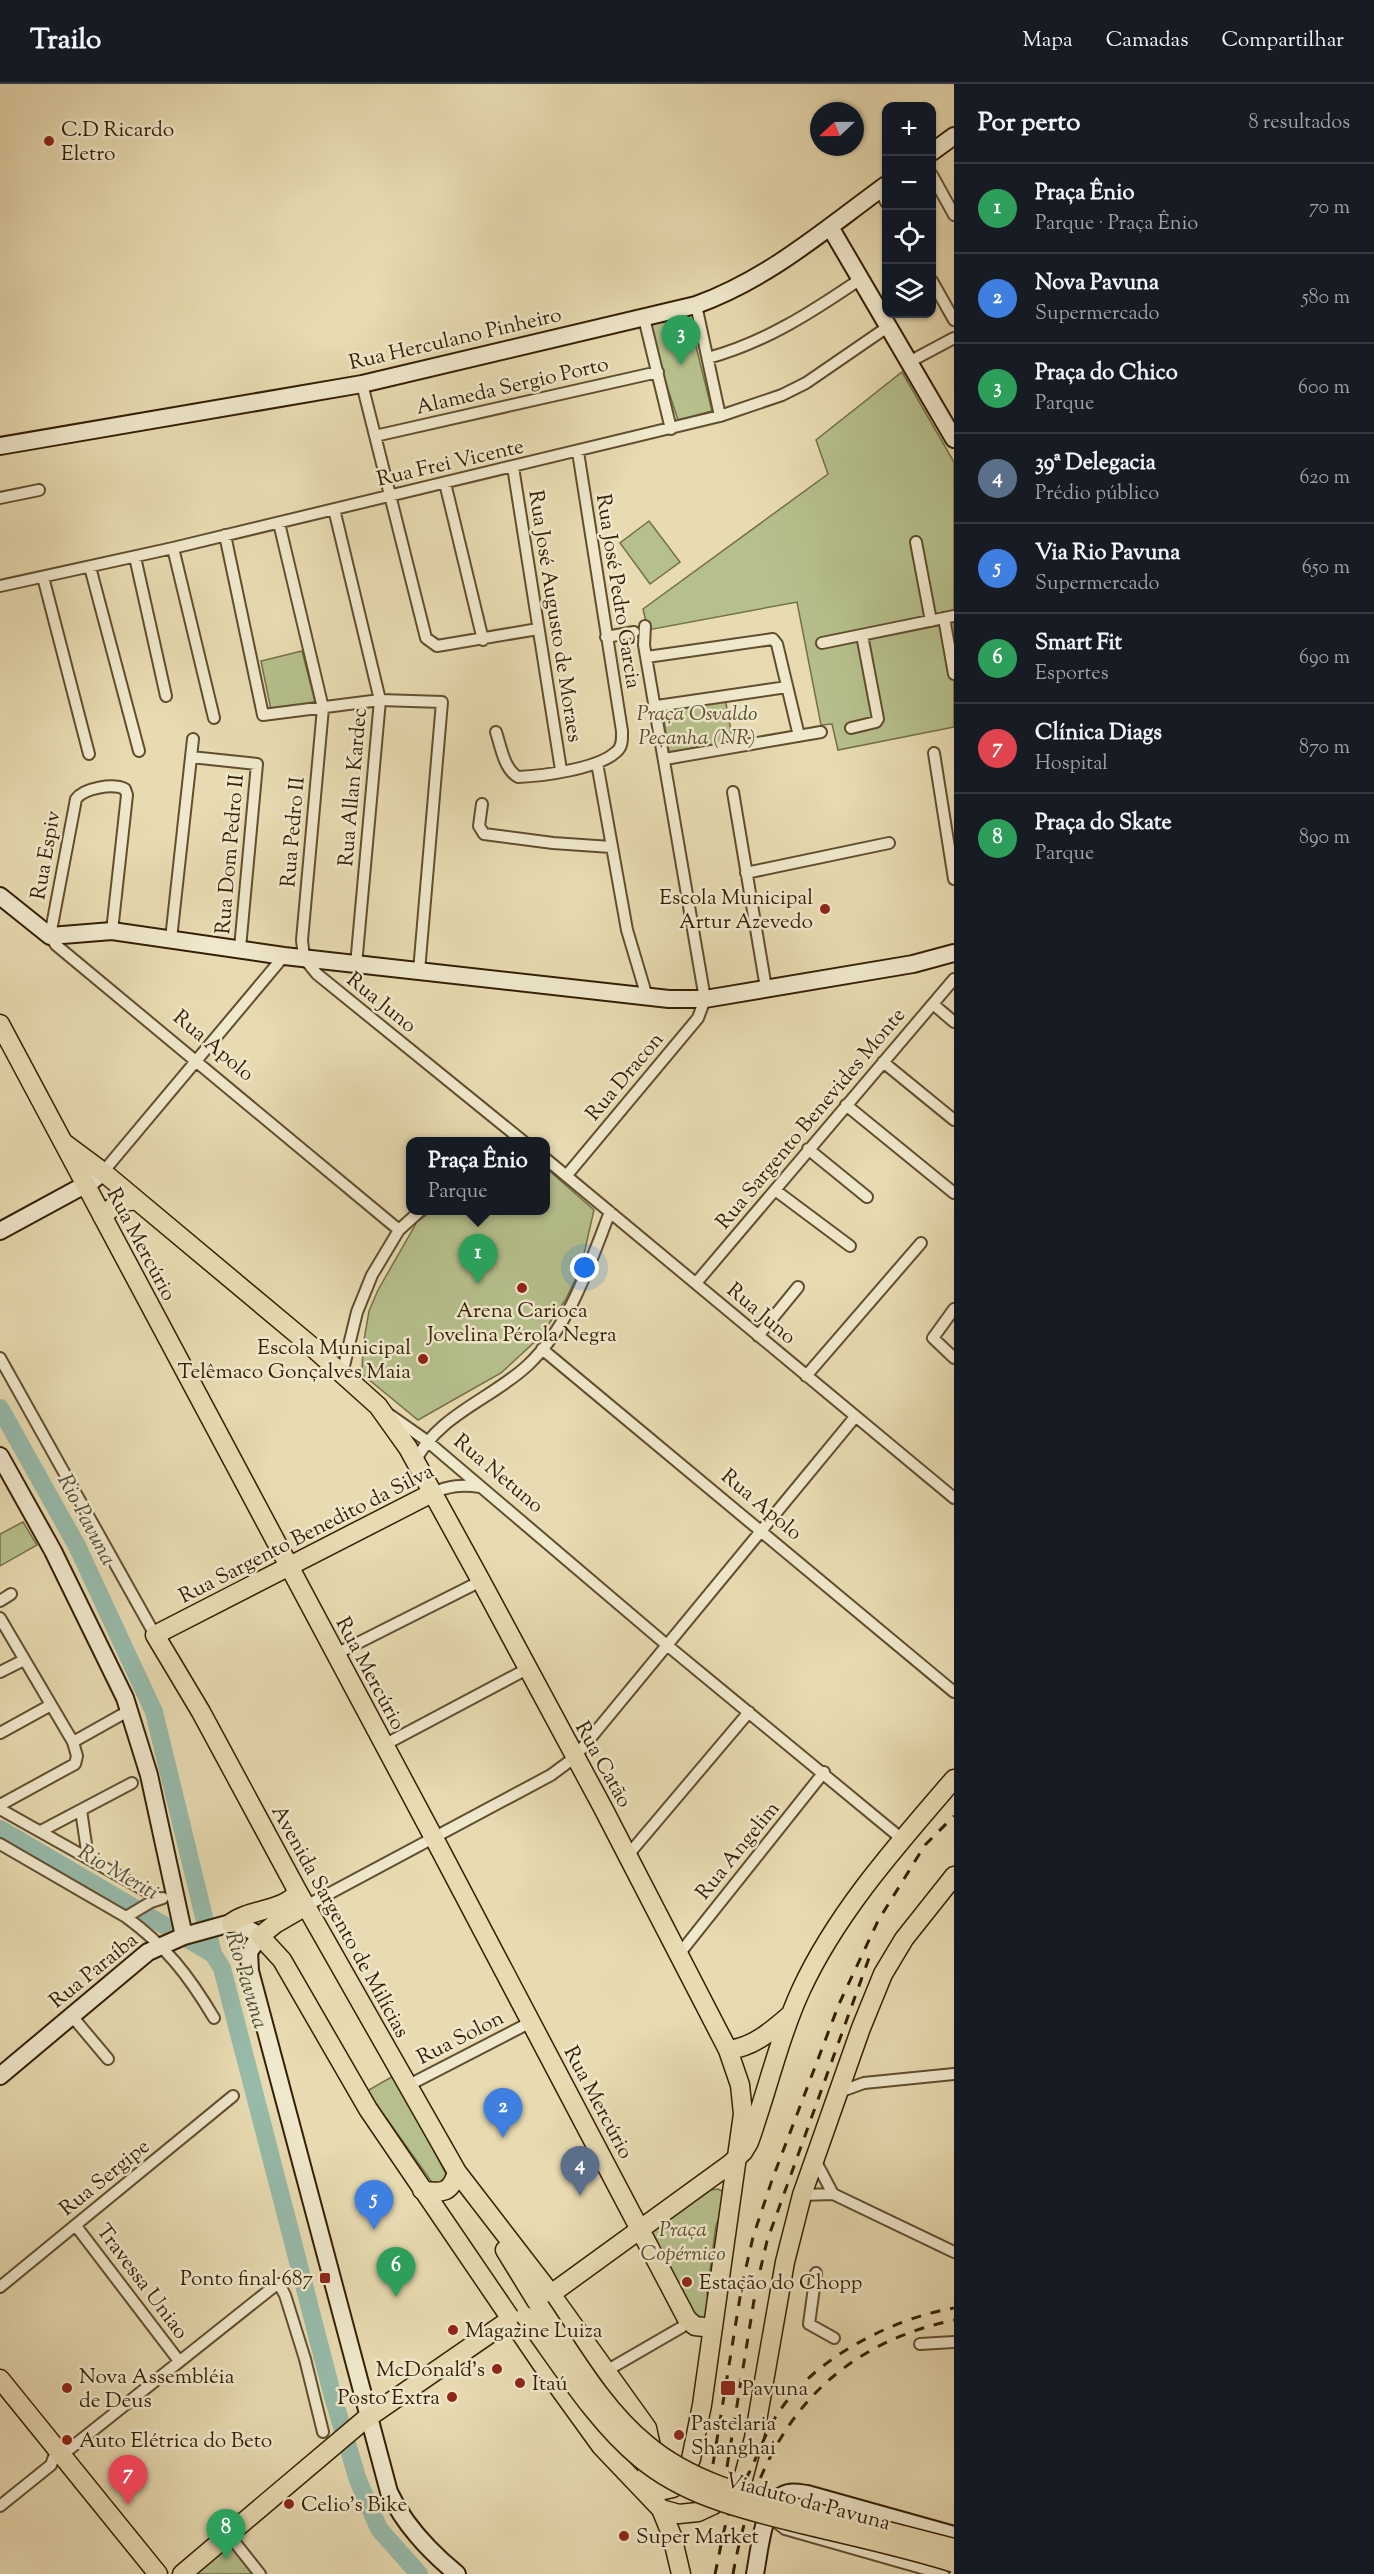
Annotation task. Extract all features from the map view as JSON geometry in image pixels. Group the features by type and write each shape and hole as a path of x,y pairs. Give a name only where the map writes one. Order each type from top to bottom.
{"main road":[{"name":"Rua Mercúrio","path":"0,1024 434,1838 687,2319 695,2326 712,2328"},
{"name":"Rua Netuno","path":"64,1143 103,1172 378,1406"},
{"path":"102,1216 118,1203 136,1200"},
{"name":"Rua Catão","path":"378,1406 415,1462 481,1581 680,1953 737,2073 743,2101 736,2160 702,2406 691,2458 682,2478"},
{"name":"Rua Sargento Benedito da Silva","path":"155,1635 432,1493"},
{"name":"Avenida Sargento de Milícias","path":"155,1635 201,1712 407,2086 457,2172 476,2196"},
{"path":"182,2574 365,2419 532,2309 736,2160 749,2142 800,1991 822,1950 902,1839 954,1779"},
{"path":"661,2509 675,2514 689,2514 713,2505 735,2487 745,2473 754,2438 783,2272 802,2195 814,2160 873,1996 892,1958 924,1912 954,1876"},
{"path":"231,1923 241,1917 287,1901 302,1899"},
{"path":"302,1899 260,1936 282,1960 368,2109 422,2190 446,2192 457,2172"},
{"path":"728,2050 739,2049 755,2042 792,2014"},
{"name":"Viaduto da Pavuna","path":"422,2190 445,2223 532,2309 609,2406 644,2443 674,2466 715,2484 755,2497 954,2548"},
{"name":"Viaduto da Pavuna","path":"476,2196 532,2309 609,2427 639,2457 678,2484 714,2499 753,2512 954,2563"},
{"path":"532,2309 606,2371 649,2433 651,2458 643,2490"},
{"path":"532,2309 582,2422 601,2446 661,2509 672,2536 681,2574"},
{"path":"0,2379 59,2458 158,2574"},
{"path":"643,2490 670,2489 682,2478 694,2492 713,2505"}],"street":[{"path":"936,149 954,136"},
{"path":"936,182 954,215"},
{"name":"Rua Herculano Pinheiro","path":"0,446 362,384 696,305 750,282 882,193"},
{"path":"830,227 862,278 954,439"},
{"path":"708,358 744,347 784,329 862,278"},
{"path":"936,288 954,320"},
{"path":"696,305 720,416"},
{"path":"644,318 671,429"},
{"name":"Rua Frei Vicente","path":"0,586 279,523 720,416 782,395 806,383 889,326"},
{"path":"909,362 954,338"},
{"name":"Alameda Sergio Porto","path":"375,436 658,372"},
{"path":"362,384 426,638 437,646 538,629"},
{"name":"Rua José Pedro Garcia","path":"496,732 512,774 518,777 597,763 616,753 621,747 622,738 578,452"},
{"name":"Rua José Augusto de Moraes","path":"513,467 561,770"},
{"path":"445,483 483,640"},
{"path":"0,498 39,489"},
{"name":"Rua Allan Kardec","path":"334,509 380,700 356,965"},
{"path":"279,523 323,708"},
{"path":"225,535 263,715 380,700 442,702 419,971"},
{"path":"916,542 931,621"},
{"path":"173,548 214,718"},
{"path":"135,557 166,696"},
{"path":"90,567 139,751"},
{"path":"43,577 89,754"},
{"path":"822,643 949,617 954,674"},
{"path":"645,626 647,657 705,999"},
{"path":"606,637 634,632"},
{"path":"851,728 876,722 878,719 862,635"},
{"path":"647,657 773,639 777,644 799,736"},
{"path":"657,706 787,687"},
{"name":"Rua Pedro II","path":"304,958 302,940 323,708"},
{"path":"665,759 821,732"},
{"path":"171,939 192,739"},
{"path":"934,753 954,879"},
{"name":"Rua Dom Pedro II","path":"191,757 257,764 240,948"},
{"path":"597,763 627,930 647,997"},
{"name":"Rua Espiv","path":"50,936 76,799 88,790 118,786 125,789 127,795 112,931"},
{"path":"733,792 766,988"},
{"path":"482,804 479,826 484,834 542,842 611,847"},
{"path":"747,873 889,843"},
{"name":"Rua Apolo","path":"0,896 399,1230"},
{"path":"50,936 112,931 356,965 647,997 705,999 913,964 954,953"},
{"path":"0,1231 85,1185 103,1172 284,956"},
{"name":"Rua Juno","path":"304,958 317,974 518,1137"},
{"name":"Rua Sargento Benevides Monte","path":"696,1282 954,979"},
{"name":"Rua Dracon","path":"567,1175 698,1018 705,999"},
{"path":"933,1004 954,1022"},
{"path":"883,1062 954,1120"},
{"path":"846,1105 954,1193"},
{"path":"808,1149 867,1197"},
{"name":"Rua Juno","path":"550,1162 954,1498"},
{"path":"775,1190 850,1246"},
{"path":"415,1462 426,1441 453,1418 507,1382 529,1364 542,1349 575,1298 610,1212"},
{"path":"342,1374 365,1291 399,1230 416,1215"},
{"path":"806,1376 921,1243"},
{"path":"758,1336 798,1287"},
{"path":"954,1309 933,1338 954,1358"},
{"name":"Rua Apolo","path":"542,1349 954,1692"},
{"name":"Avenida Sargento de Milícias","path":"0,1358 155,1635"},
{"name":"Rua Netuno","path":"378,1406 426,1441 668,1646 824,1772 902,1839"},
{"path":"302,1899 434,1838 551,1775 574,1758 762,1533 855,1417"},
{"path":"0,1456 53,1551 130,1710 149,1775 166,1903 185,1933"},
{"name":"Rua Sargento Benedito da Silva","path":"432,1493 448,1486 462,1484 480,1487"},
{"path":"336,1654 481,1581"},
{"path":"0,1601 11,1594"},
{"path":"0,1618 49,1706 72,1742 77,1756 75,1764 0,1807 166,1903"},
{"path":"0,1672 24,1660"},
{"path":"384,1745 527,1669"},
{"path":"0,1733 49,1706"},
{"path":"72,1742 130,1710"},
{"path":"628,1856 748,1712"},
{"name":"Rua Angelim","path":"680,1953 824,1772"},
{"path":"40,1831 132,1783"},
{"path":"81,1810 88,1858"},
{"path":"0,1844 128,1915 162,1944 196,1988 214,2018"},
{"path":"0,1858 10,1849"},
{"path":"128,1915 166,1903"},
{"path":"231,1923 242,1925 260,1936 249,1952 250,1971 365,2419 386,2480 395,2505 419,2538 457,2574"},
{"name":"Rua Paraíba","path":"0,2076 133,1963 162,1944 185,1933 231,1923"},
{"path":"71,2015 108,2059"},
{"name":"Rua Solon","path":"407,2086 531,2022"},
{"path":"842,2084 954,2074"},
{"path":"842,2084 864,2083"},
{"name":"Rua Sergipe","path":"0,2286 233,2096"},
{"path":"814,2160 833,2194"},
{"path":"802,2195 833,2194 954,2252"},
{"name":"Travessa Uniao","path":"76,2226 179,2361"},
{"path":"816,2273 809,2324 834,2338"},
{"path":"0,2506 274,2285 279,2284 285,2295 305,2359 323,2432"},
{"path":"606,2371 682,2327"},
{"path":"920,2344 954,2342"},
{"path":"755,2574 770,2509 774,2501 786,2493 807,2494 954,2535"},
{"path":"770,2509 775,2522 785,2529 943,2574"},
{"path":"229,2535 260,2574"}],"green space":[{"path":"688,314 712,411 678,420 662,371 650,318"},
{"path":"902,372 954,462 954,727 838,750 832,724 821,725 797,602 648,630 643,609 828,474 816,440"},
{"path":"649,521 680,562 650,584 620,543"},
{"path":"302,651 315,702 271,710 261,661"},
{"name":"Praça Osvaldo Peçanha (NR)","path":"725,698 733,742 669,752 662,709"},
{"path":"550,1172 594,1210 581,1267 566,1299 539,1338 501,1373 418,1420 362,1374 363,1346 369,1311 378,1290 417,1222 427,1215 550,1215"},
{"path":"23,1522 37,1545 0,1566 0,1534"},
{"path":"395,2075 448,2178 436,2188 367,2091"},
{"name":"Praça Copérnico","path":"718,2189 724,2192 722,2213 716,2225 707,2293 709,2305 707,2317 696,2319 645,2232 710,2190"},
{"path":"229,2544 253,2574 193,2574"}],"waterway":[{"name":"Rio Pavuna","path":"0,1408 77,1546 154,1712 213,1954 222,1968 333,2397 358,2480 379,2529 419,2574"},
{"name":"Rio Meriti","path":"0,1829 213,1954"}],"railway":[{"path":"713,2464 742,2285 753,2237 772,2180 839,2004 878,1921 925,1845 954,1816"},
{"path":"727,2467 756,2288 767,2241 869,1958"},
{"path":"715,2574 733,2502 771,2425 785,2403 826,2364 850,2348 902,2322 954,2308"},
{"path":"733,2574 744,2527 758,2484 777,2444 801,2409 830,2379 865,2354 906,2334 954,2320"}],"place":[{"name":"C.D Ricardo Eletro","path":"49,141"},
{"name":"Praça do Chico","path":"681,365"},
{"name":"Escola Municipal Artur Azevedo","path":"825,909"},
{"name":"Praça Ênio","path":"478,1284"},
{"name":"Arena Carioca Jovelina Pérola Negra","path":"522,1288"},
{"name":"Escola Municipal Telêmaco Gonçalves Maia","path":"423,1359"},
{"name":"Nova Pavuna","path":"503,2138"},
{"name":"39ª Delegacia","path":"580,2196"},
{"name":"Via Rio Pavuna","path":"374,2230"},
{"name":"Ponto final 687","path":"325,2278"},
{"name":"Estação do Chopp","path":"687,2282"},
{"name":"Smart Fit","path":"396,2297"},
{"name":"Magazine Luiza","path":"453,2330"},
{"name":"McDonald's","path":"497,2369"},
{"name":"Itaú","path":"520,2383"},
{"name":"Nova Assembléia de Deus","path":"67,2388"},
{"name":"Pavuna","path":"728,2388"},
{"name":"Posto Extra","path":"452,2397"},
{"name":"Pastelaria Shanghai","path":"679,2435"},
{"name":"Auto Elétrica do Beto","path":"67,2440"},
{"name":"Celio's Bike","path":"289,2504"},
{"name":"Clínica Diags","path":"128,2505"},
{"name":"Super Market","path":"624,2536"},
{"name":"Praça do Skate","path":"226,2559"}]}
